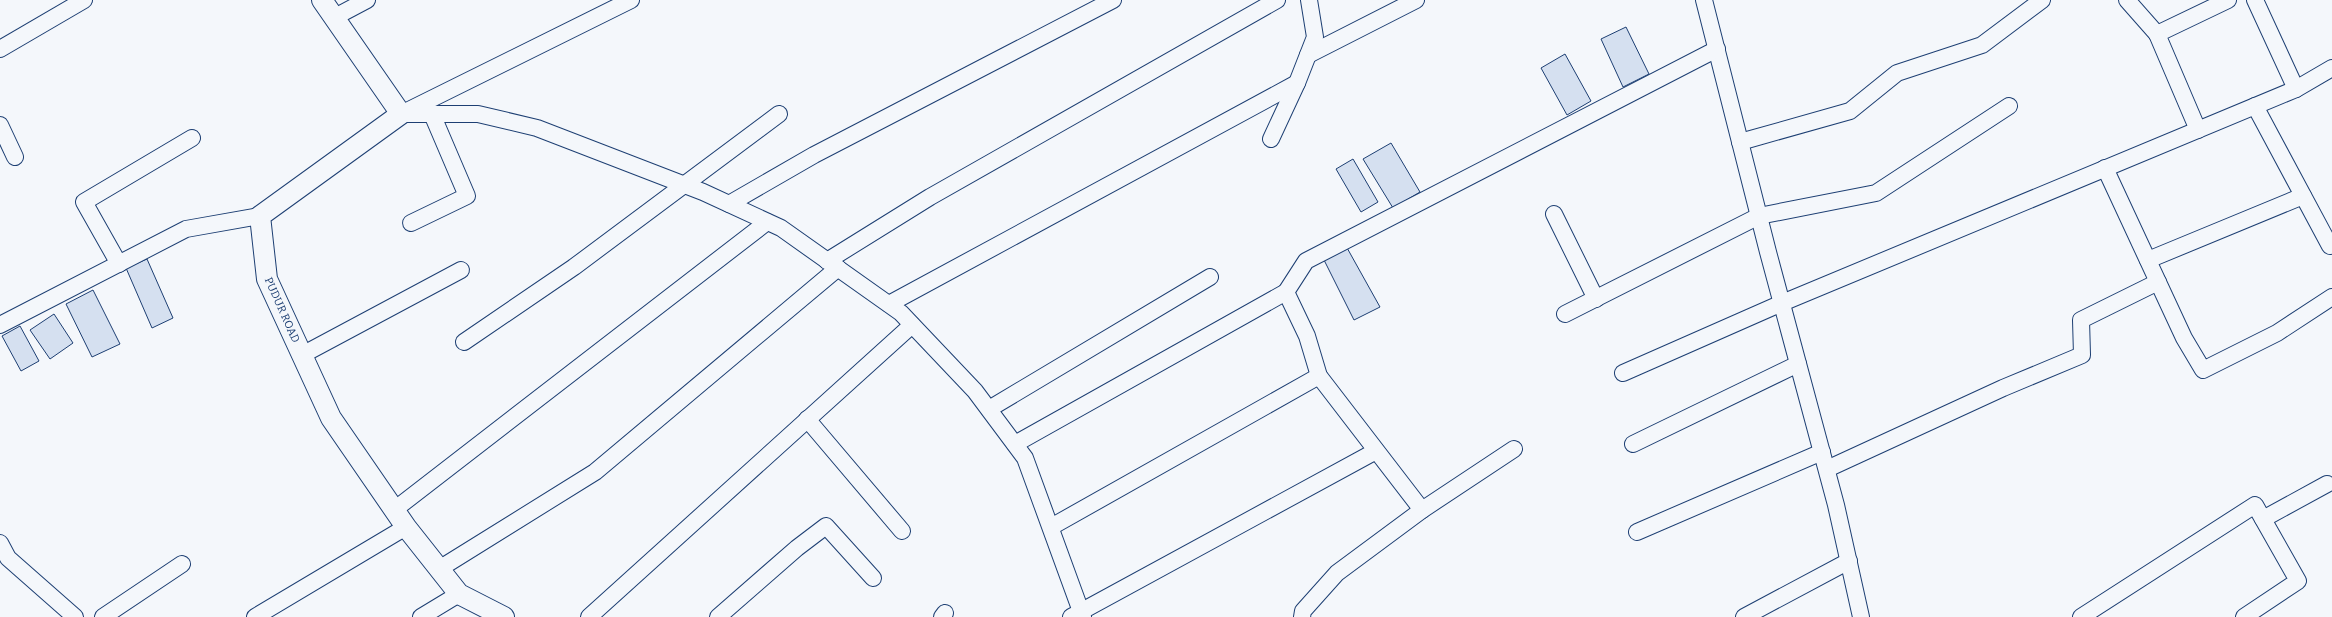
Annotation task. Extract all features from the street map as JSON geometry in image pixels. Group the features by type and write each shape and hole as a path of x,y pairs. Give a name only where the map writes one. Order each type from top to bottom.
{"street":[{"path":"0,49 84,0"},
{"path":"322,0 333,18 401,114"},
{"path":"333,18 368,0"},
{"path":"0,325 186,229 260,216 401,114 631,0"},
{"path":"729,204 814,155 1113,0"},
{"path":"439,569 595,472 832,265 930,197 1277,0"},
{"path":"1271,139 1297,83 1315,37 1309,0"},
{"path":"1308,55 1416,0"},
{"path":"1704,0 1759,216 1822,452 1862,617"},
{"path":"1740,142 1850,111 1897,73 1982,45 2042,0"},
{"path":"2127,0 2157,34 2198,130"},
{"path":"2157,34 2228,0"},
{"path":"2255,0 2296,89"},
{"path":"1015,444 1286,292 1306,261 1716,49"},
{"path":"1622,373 1782,303 2296,89 2332,68"},
{"path":"889,304 1297,83"},
{"path":"1565,314 1759,216 1876,193 2008,106"},
{"path":"2255,106 2330,246"},
{"path":"401,114 478,114 537,128 686,185 781,228 889,304 912,324 975,391 1025,458 1051,527 1078,615 1376,451"},
{"path":"411,223 467,196 432,114"},
{"path":"464,342 574,268 779,114"},
{"path":"0,125 15,157"},
{"path":"119,264 84,202 192,138"},
{"path":"2105,168 2184,338 2203,370 2277,333 2332,297"},
{"path":"2148,260 2303,196"},
{"path":"1554,214 1596,299"},
{"name":"PUDUR ROAD","path":"260,216 267,279 331,418 406,527 459,594 504,617"},
{"path":"394,510 767,222"},
{"path":"302,355 461,270"},
{"path":"989,409 1210,277"},
{"path":"1826,470 2003,388 2082,355 2081,320 2158,282"},
{"path":"1286,292 1306,336 1320,376 1422,510"},
{"path":"589,617 912,324"},
{"path":"1633,444 1798,364"},
{"path":"1051,527 1320,376"},
{"path":"807,419 902,531"},
{"path":"1302,617 1303,611 1337,573 1422,510 1514,449"},
{"path":"1637,532 1822,452"},
{"path":"2263,519 2327,484"},
{"path":"2081,617 2255,505 2298,581 2244,617"},
{"path":"718,617 797,548 826,526 873,578"},
{"path":"255,617 406,527"},
{"path":"0,543 8,558 75,617"},
{"path":"1744,617 1849,561"},
{"path":"103,617 182,564"},
{"path":"421,617 459,594"}],"building":[{"path":"1626,27 1649,74 1623,87 1601,39"},
{"path":"1565,54 1591,101 1567,115 1541,68"},
{"path":"1391,143 1420,192 1393,208 1363,159"},
{"path":"1353,159 1378,202 1361,212 1336,169"},
{"path":"1346,246 1380,307 1354,320 1323,258"},
{"path":"147,259 173,318 152,328 126,268"},
{"path":"93,290 120,344 92,357 66,304"},
{"path":"54,314 73,343 50,359 30,330"},
{"path":"20,326 39,361 21,371 2,336"}]}
